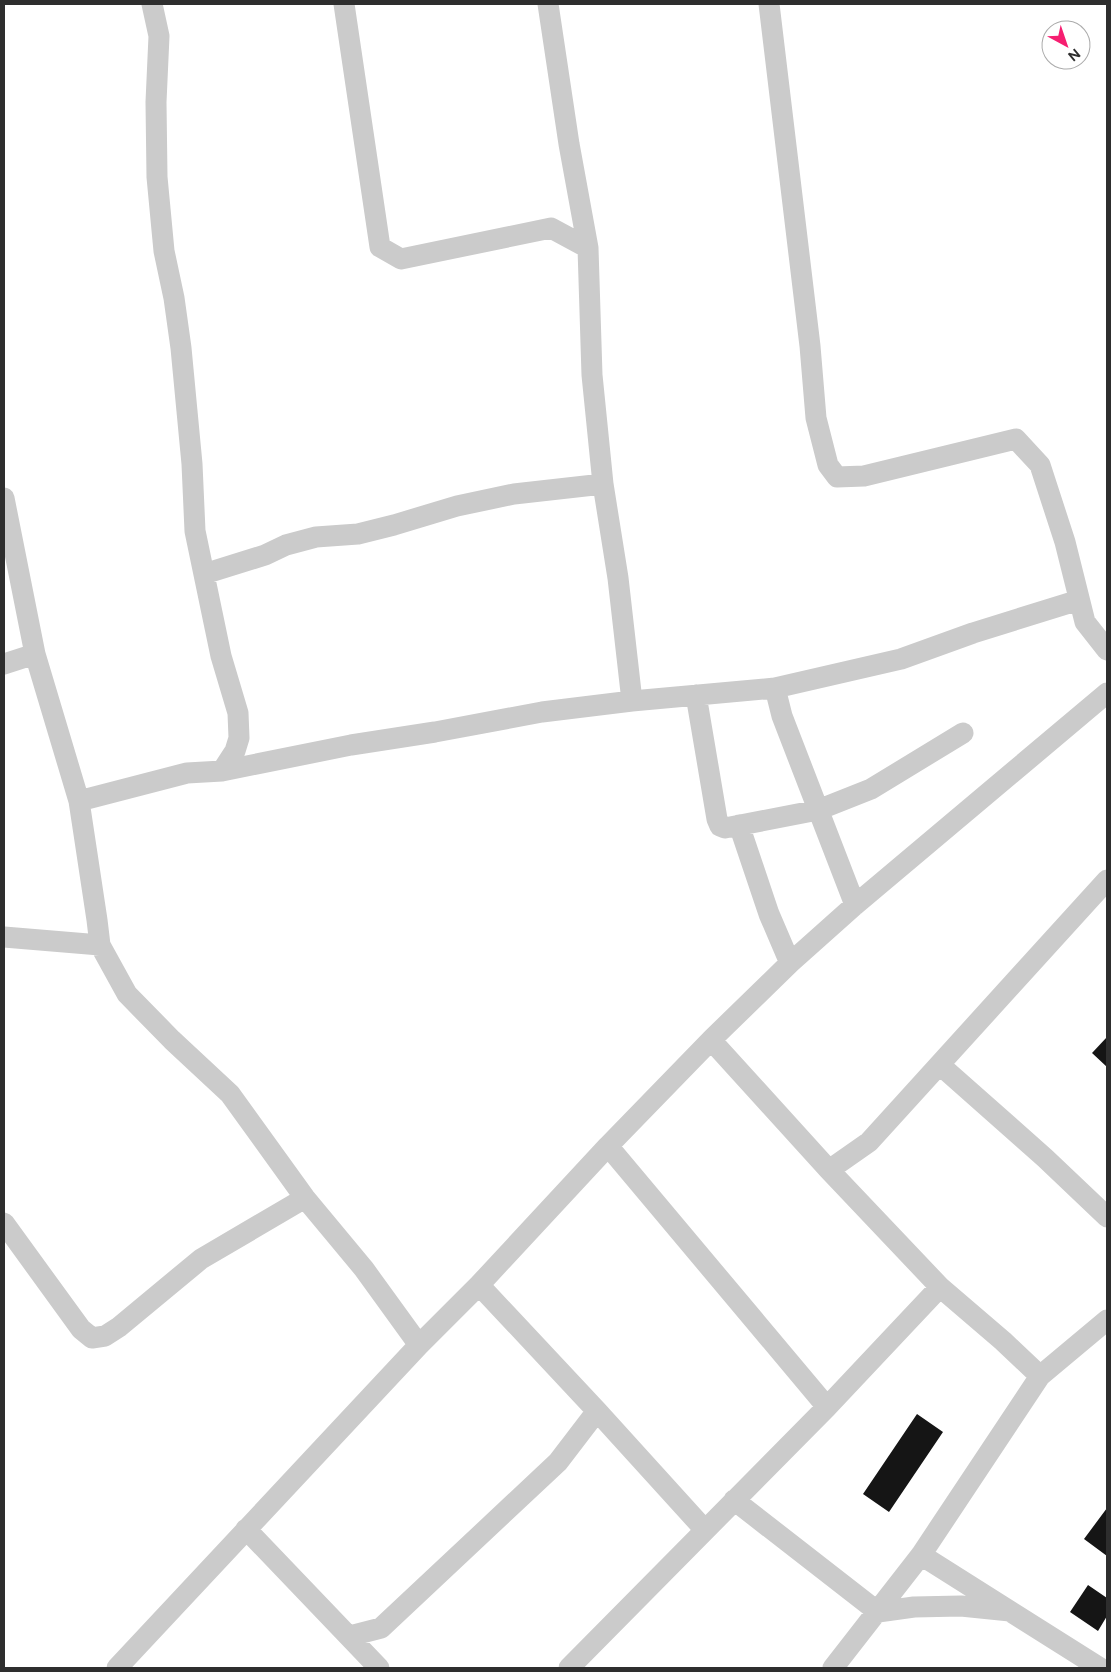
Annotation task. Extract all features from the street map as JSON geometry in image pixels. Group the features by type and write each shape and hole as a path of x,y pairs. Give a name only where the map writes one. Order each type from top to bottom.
{"street":[{"path":"152,4 159,36 156,102 157,178 164,251 174,298 181,348 192,464 195,531 220,656 238,713 239,738 235,750 222,771"},
{"path":"344,4 380,247 401,259 551,228 588,248"},
{"path":"548,4 568,144 588,248 592,375 603,484 618,578 632,700"},
{"path":"769,4 810,346 816,418 828,465 837,477 864,476 1016,439 1040,465 1065,542 1085,622 1107,650"},
{"path":"204,574 265,555 286,545 316,537 358,534 457,506 514,494 603,484"},
{"path":"4,498 35,654 80,801 100,944 128,994 172,1040 230,1094 305,1198 364,1269 418,1345"},
{"path":"80,801 187,773 222,771 351,745 542,712 632,700 775,688 901,659 973,633 1080,600"},
{"path":"4,664 35,654"},
{"path":"775,688 782,716 855,905"},
{"path":"117,1668 418,1345 479,1285 608,1146 711,1040 790,963 855,905 1107,693"},
{"path":"696,694 717,819 720,826 725,828 818,810 871,789 963,734"},
{"path":"739,825 770,914 790,963"},
{"path":"829,1170 869,1142 1107,880"},
{"path":"4,937 100,944"},
{"path":"711,1040 829,1170 940,1287 1003,1341 1040,1376"},
{"path":"940,1065 1045,1158 1107,1217"},
{"path":"608,1146 827,1407"},
{"path":"4,1223 81,1329 92,1338 104,1336 119,1327 201,1259 305,1198"},
{"path":"479,1285 705,1530"},
{"path":"569,1668 827,1407 940,1287"},
{"path":"833,1668 921,1555 1040,1376 1107,1320"},
{"path":"350,1636 381,1628 558,1462 597,1411"},
{"path":"734,1500 878,1612 914,1607 961,1606 1010,1610"},
{"path":"246,1529 376,1665"},
{"path":"921,1555 1100,1668"},
{"path":"376,1665 381,1628"}],"building":[{"path":"1107,1037 1107,1067 1092,1053"},
{"path":"917,1414 943,1432 889,1512 863,1494"},
{"path":"1107,1508 1107,1556 1084,1539"},
{"path":"1088,1585 1107,1598 1107,1616 1098,1631 1070,1612"}]}
